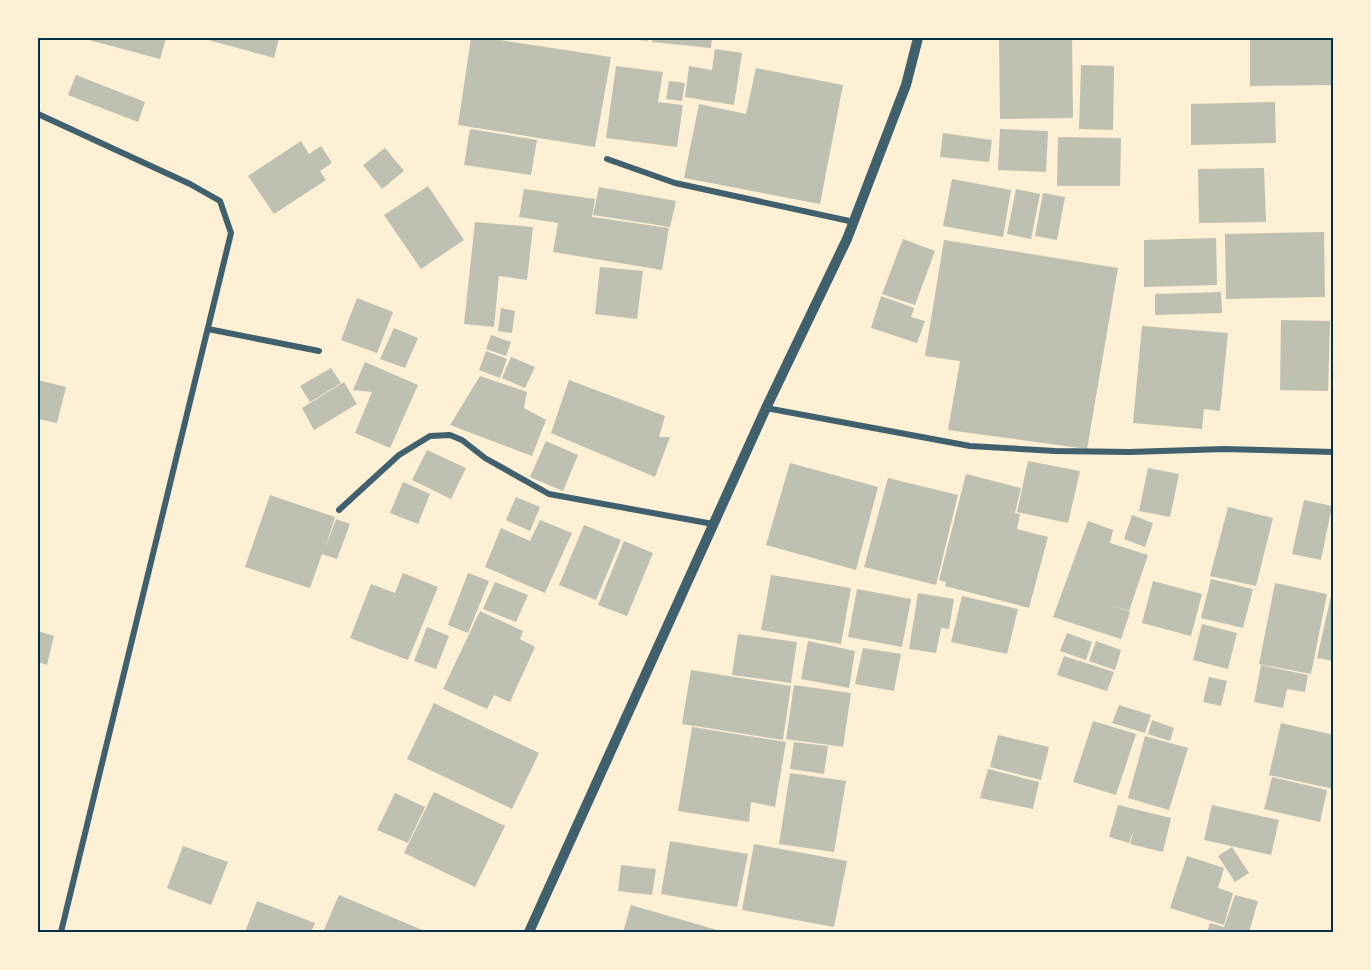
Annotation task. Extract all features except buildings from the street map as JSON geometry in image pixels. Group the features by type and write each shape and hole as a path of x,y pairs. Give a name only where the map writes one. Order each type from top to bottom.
{"street":[{"path":"529,933 766,408 854,222 906,85 918,38"},
{"path":"38,114 190,184 220,201 231,233 61,933"},
{"path":"607,159 675,183 854,222"},
{"path":"208,329 319,351"},
{"path":"766,408 970,446 1054,451 1130,452 1224,449 1334,452"},
{"path":"339,510 399,454 430,436 450,435 462,440 485,458 549,494 713,524"}]}
